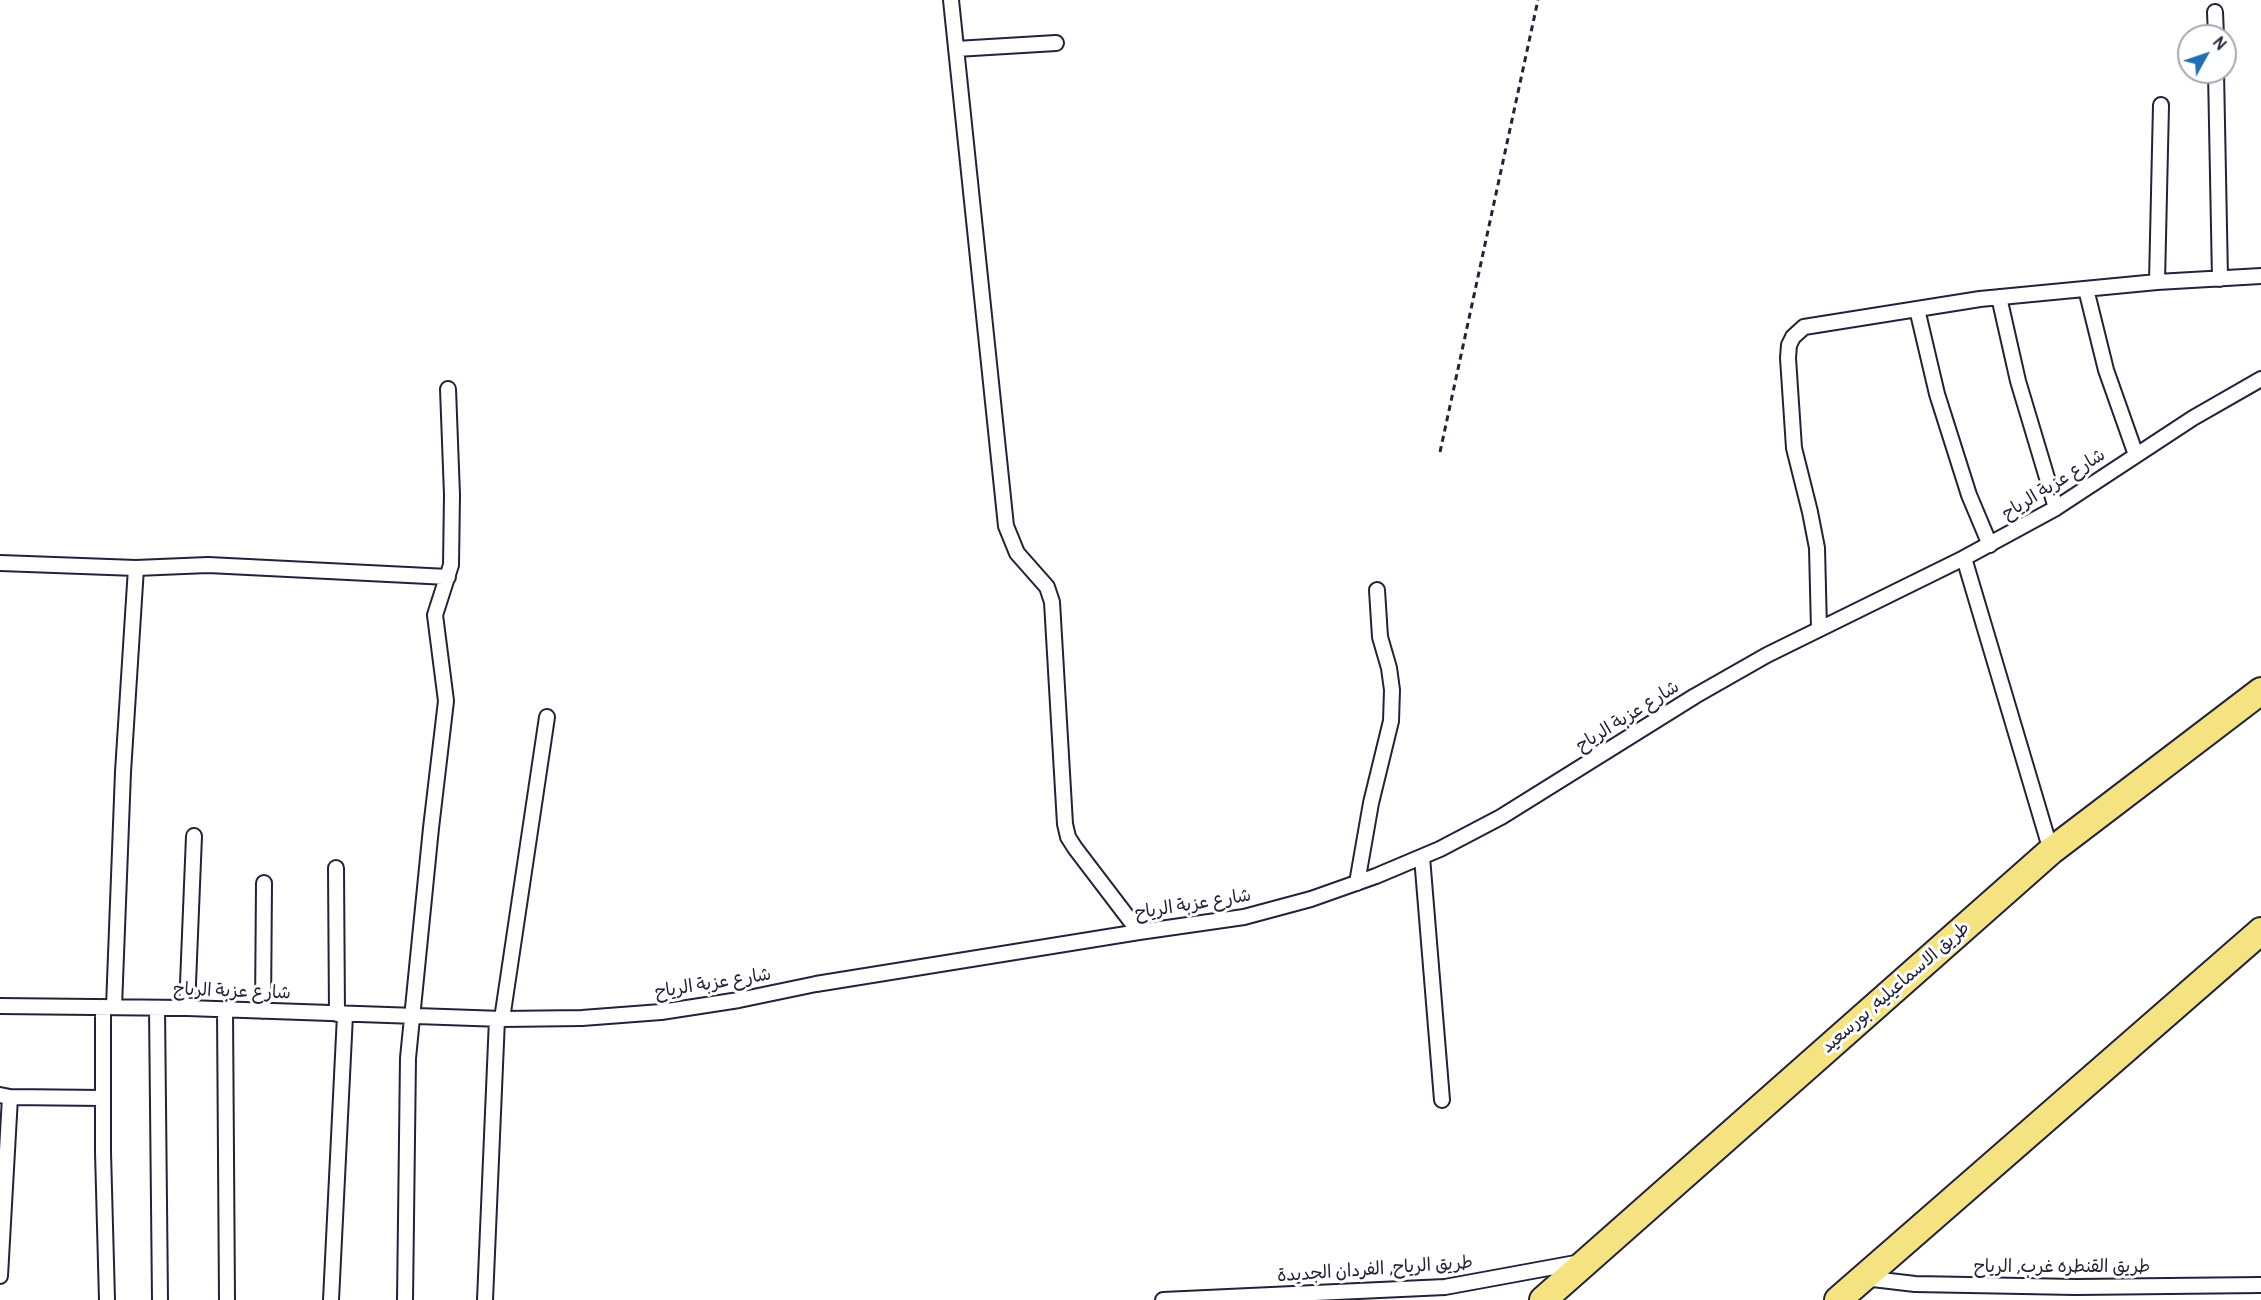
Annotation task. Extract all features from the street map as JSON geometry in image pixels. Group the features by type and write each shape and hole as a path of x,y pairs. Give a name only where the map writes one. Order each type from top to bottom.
{"highway":[{"name":"طريق الاسماعيليه, بورسعيد","path":"1543,1300 2051,850 2261,691"},
{"path":"1839,1299 2261,931"}],"street":[{"path":"951,0 1006,526 1017,553 1047,586 1052,602 1065,824 1068,837 1075,848 1139,932"},
{"path":"2215,12 2216,24"},
{"path":"956,50 1056,43"},
{"path":"2216,84 2220,279"},
{"path":"2157,282 2161,105"},
{"path":"1820,629 1817,548 1794,448 1789,345 1793,337 1804,327 1999,297 2157,282 2261,276"},
{"path":"2086,289 2106,370 2136,455"},
{"path":"1999,297 2018,381 2056,508"},
{"path":"1917,309 1936,394 1969,495 1990,545"},
{"name":"شارع عزبة الرياح","path":"0,1006 187,1008 499,1019 582,1018 661,1012 739,1000 816,984 1244,917 1311,899 1422,857 1501,817 1695,696 1767,655 1990,545 2056,508 2193,418 2261,379"},
{"path":"405,1300 408,1058 430,828 446,701 435,615 439,597 448,578 452,548 448,389"},
{"path":"1964,558 2051,850"},
{"path":"0,563 136,568 208,565 448,578"},
{"path":"107,1300 103,1098 136,568"},
{"path":"1357,883 1371,803 1391,721 1392,690 1389,668 1380,637 1377,590"},
{"path":"485,1300 499,1019 547,717"},
{"path":"187,1008 194,836"},
{"path":"1422,857 1442,1100"},
{"path":"331,1300 341,1015 336,868"},
{"path":"263,1011 264,883"},
{"path":"157,1008 160,1300"},
{"path":"225,1010 227,1300"},
{"path":"0,1276 5,1096 103,1098"},
{"name":"طريق الرياح, الفردان الجديدة","path":"1162,1300 1445,1287 1579,1268"},
{"name":"طريق القنطره غرب, الرياح","path":"1864,1278 1915,1284 2065,1287 2261,1285"}],"path":[{"path":"1440,452 1538,0"}]}
